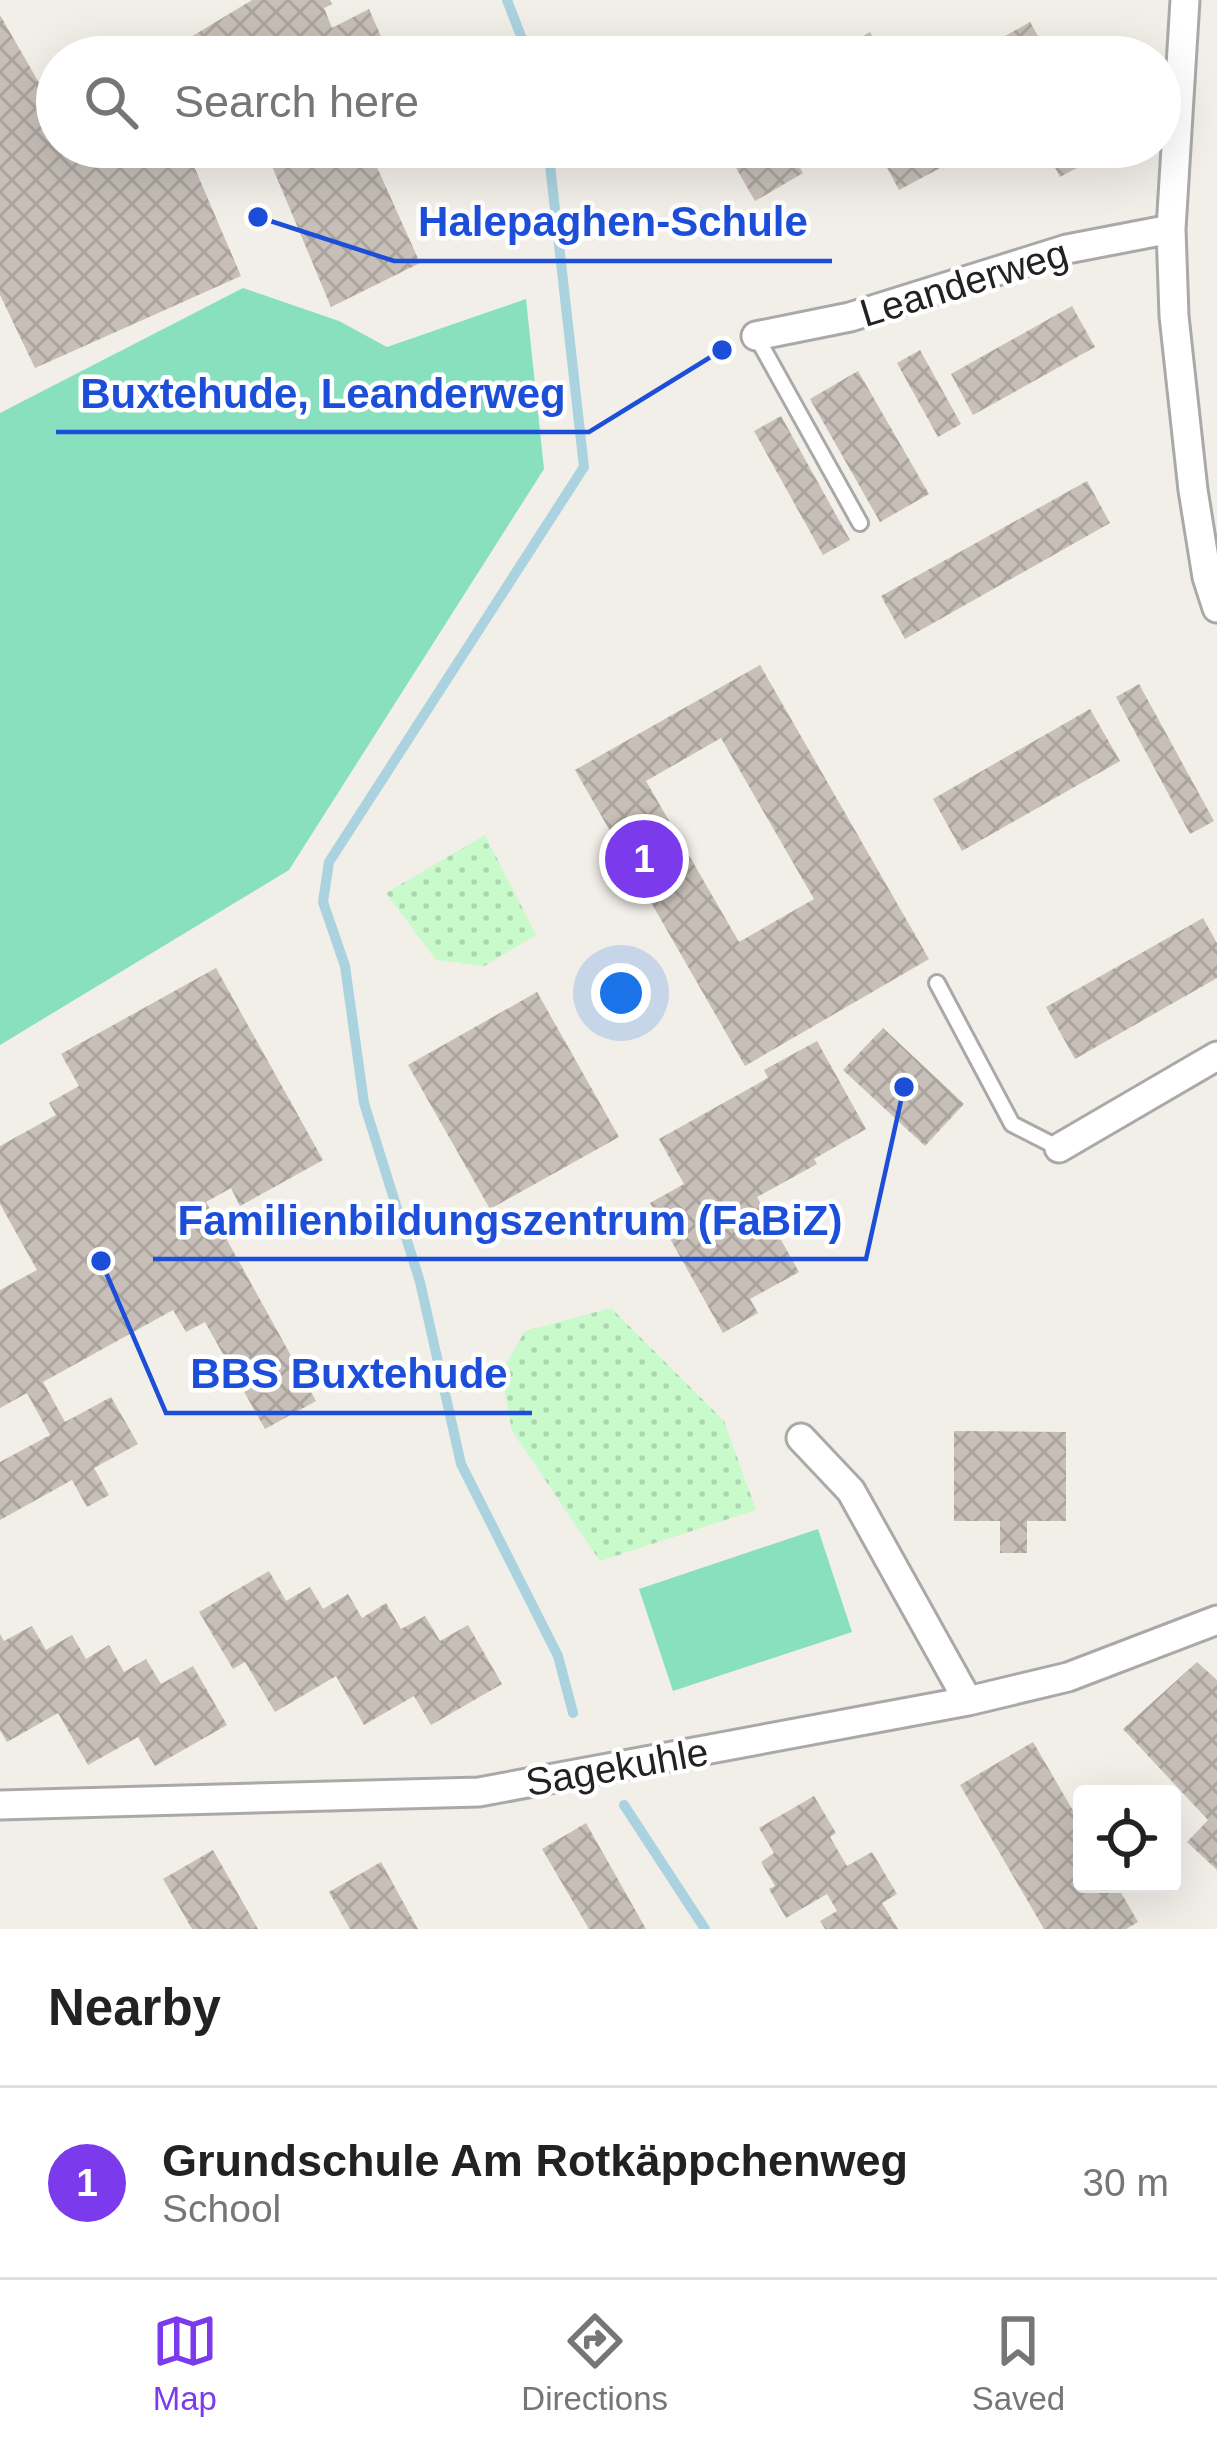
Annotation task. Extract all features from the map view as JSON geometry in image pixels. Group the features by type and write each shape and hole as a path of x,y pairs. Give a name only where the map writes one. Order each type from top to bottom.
{"street":[{"path":"1181,66 1185,0"},
{"path":"1175,168 1174,316 1193,490 1217,608"},
{"name":"Leanderweg","path":"756,336 850,317 1067,250 1171,230"},
{"path":"1059,1148 1217,1056"},
{"path":"801,1438 851,1491 968,1701"},
{"name":"Sagekuhle","path":"0,1805 479,1792 968,1701 1068,1677 1217,1620"}],"lane":[{"path":"756,336 860,523"},
{"path":"937,983 1012,1124 1059,1148"}],"green space":[{"path":"243,288 339,321 387,347 526,299 544,469 289,870 0,1045 0,413"},
{"path":"485,835 536,935 484,966 436,960 386,893"},
{"path":"611,1308 724,1421 756,1510 600,1561 512,1431 501,1372 525,1331"},
{"path":"818,1529 852,1632 673,1691 639,1589"}],"building":[{"path":"252,0 330,0 332,4 324,8 332,28 369,9 381,36 193,36"},
{"path":"0,15 36,78 36,168 195,168 241,276 35,368 0,295"},
{"path":"1030,22 1038,36 1006,36"},
{"path":"273,168 377,168 420,263 331,307"},
{"path":"736,168 800,168 803,173 755,201"},
{"path":"887,168 940,168 899,190"},
{"path":"1055,168 1077,168 1060,177"},
{"path":"1072,306 1095,347 973,415 951,374"},
{"path":"920,350 961,424 938,437 897,363"},
{"path":"858,371 929,494 880,522 810,399"},
{"path":"781,416 850,540 823,555 754,431"},
{"path":"1087,481 1110,523 905,639 881,596"},
{"path":"760,665 929,959 745,1066 575,770","holes":["721,738 814,899 739,942 646,781"]},
{"path":"1139,684 1214,821 1190,834 1116,697"},
{"path":"1090,709 1120,761 962,851 933,799"},
{"path":"1203,918 1217,943 1217,978 1075,1059 1046,1007"},
{"path":"216,968 323,1160 240,1206 231,1188 206,1202 316,1401 265,1429 205,1322 186,1332 173,1310 43,1382 65,1422 111,1397 138,1444 94,1468 109,1495 87,1507 72,1480 0,1520 0,1462 50,1435 27,1393 0,1408 0,1290 37,1270 0,1204 0,1146 56,1115 49,1103 79,1086 61,1054"},
{"path":"537,992 619,1137 490,1209 408,1065"},
{"path":"883,1028 964,1104 925,1146 843,1070"},
{"path":"817,1041 866,1129 814,1159 817,1164 757,1197 799,1272 750,1299 758,1313 723,1333 650,1203 684,1184 659,1139 768,1078 764,1070"},
{"path":"954,1431 1066,1432 1066,1521 1027,1521 1027,1553 1000,1553 1000,1521 954,1521"},
{"path":"269,1571 286,1601 310,1587 323,1609 348,1594 362,1618 386,1603 401,1629 425,1616 440,1641 468,1625 502,1684 431,1725 414,1696 364,1725 336,1676 275,1712 245,1662 233,1669 199,1612"},
{"path":"32,1626 46,1650 72,1635 86,1659 109,1645 124,1672 146,1659 161,1684 193,1666 227,1725 155,1766 138,1737 88,1765 58,1713 7,1742 0,1730 0,1634 4,1641"},
{"path":"1197,1662 1217,1680 1217,1870 1187,1842 1208,1820 1181,1791 1181,1785 1175,1785 1123,1729"},
{"path":"1033,1742 1073,1811 1073,1893 1121,1893 1138,1922 1126,1929 1044,1929 960,1785"},
{"path":"814,1796 836,1833 830,1837 847,1866 872,1852 897,1894 882,1903 898,1929 825,1929 820,1921 837,1911 827,1894 786,1918 769,1889 775,1886 761,1862 774,1853 759,1828"},
{"path":"586,1823 646,1929 589,1929 542,1849"},
{"path":"213,1850 258,1929 192,1929 163,1879"},
{"path":"381,1862 418,1929 350,1929 329,1892"}],"waterway":[{"path":"507,0 521,36"},
{"path":"550,168 584,467 329,862 323,902 345,966 364,1103 420,1282 461,1464 558,1656 573,1713"},
{"path":"624,1805 705,1929"}],"place":[{"name":"Halepaghen-Schule","path":"258,217"},
{"name":"Buxtehude, Leanderweg","path":"722,350"},
{"name":"Grundschule Am Rotkäppchenweg","path":"644,859"},
{"name":"Familienbildungszentrum (FaBiZ)","path":"904,1087"},
{"name":"BBS Buxtehude","path":"101,1261"}]}
